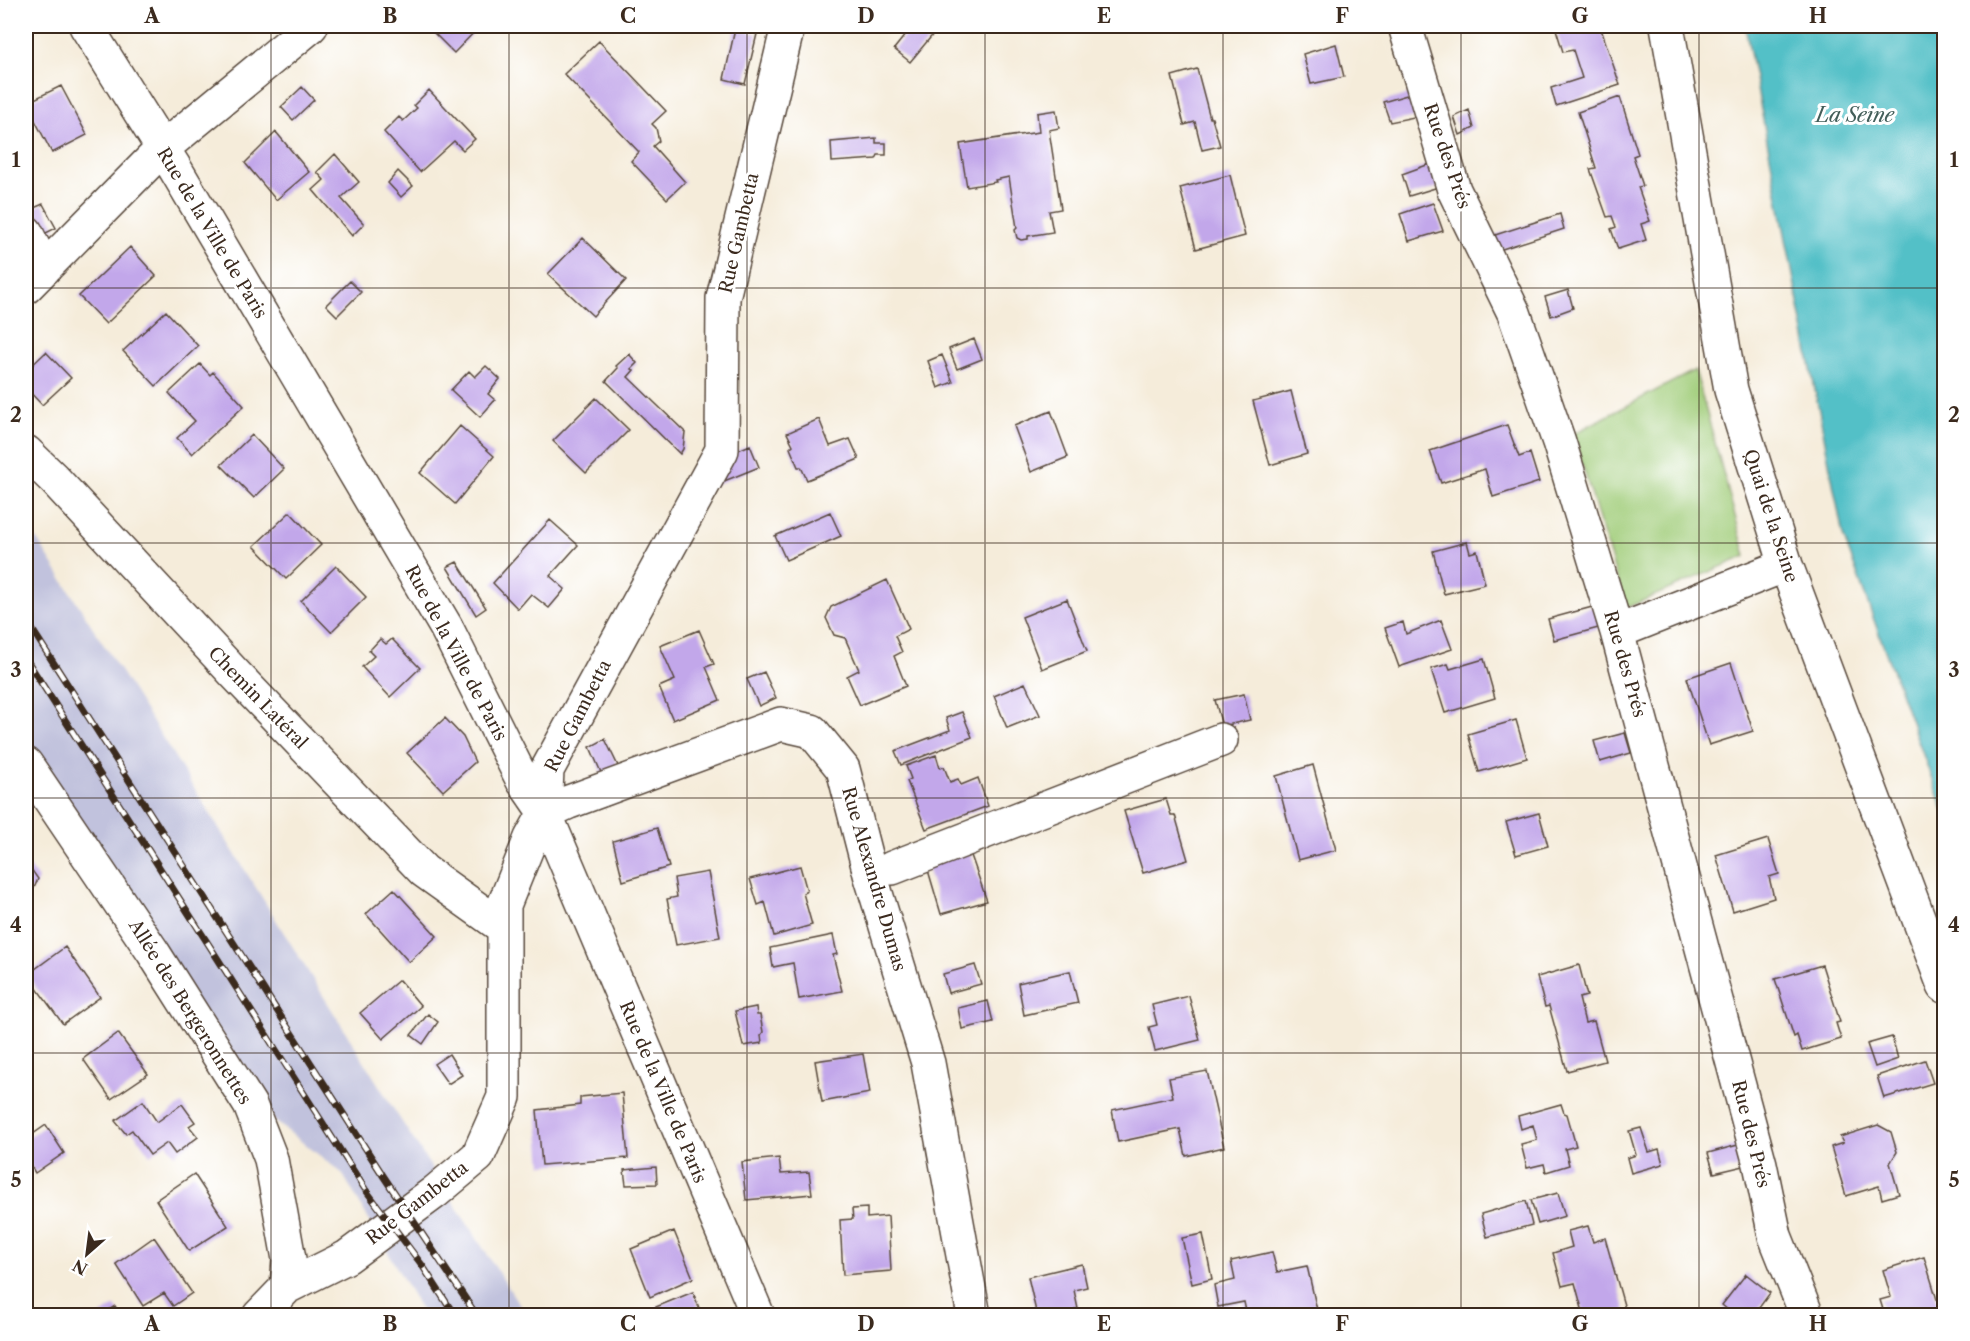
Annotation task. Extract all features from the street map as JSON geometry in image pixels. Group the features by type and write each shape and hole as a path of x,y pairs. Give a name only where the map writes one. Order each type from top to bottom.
{"street":[{"name":"Rue de la Ville de Paris","path":"86,26 163,148 446,627 523,781 545,813 758,1316"},
{"path":"34,278 163,148 311,26"},
{"name":"Rue Gambetta","path":"260,1316 287,1287 347,1257 435,1192 478,1156 504,1098 504,905 531,838 545,813 547,770 722,450 723,298 788,26"},
{"name":"Rue des Prés","path":"1405,26 1454,190 1514,313 1559,442 1617,632 1760,1164 1775,1236 1806,1316"},
{"name":"Quai de la Seine","path":"1667,26 1731,390 1786,565 1944,986"},
{"path":"26,232 34,278"},
{"name":"Chemin Latéral","path":"26,452 424,871 504,928"},
{"path":"1617,632 1786,565"},
{"name":"Rue Alexandre Dumas","path":"545,813 569,802 781,724 812,731 843,769 870,874 928,1063 974,1316"},
{"path":"892,868 1221,740"},
{"name":"Allée des Bergeronnettes","path":"26,764 153,952 250,1105 272,1159 289,1259 287,1287"}],"shaded area":[{"path":"26,522 393,1108 526,1315 424,1315 342,1173 267,1115 26,753"}],"green space":[{"path":"1695,370 1746,556 1626,608 1573,434"}],"water":[{"name":"La Seine","path":"1745,26 1944,26 1944,812 1843,535"}],"building":[{"path":"427,26 480,26 454,53"},
{"path":"907,26 940,26 910,62 894,49 910,29"},
{"path":"1555,26 1600,26 1620,85 1556,106 1551,88 1582,78 1573,50 1563,52"},
{"path":"735,29 757,34 745,84 724,79"},
{"path":"599,41 666,111 652,124 656,128 659,141 653,146 685,182 667,199 631,161 639,152 564,74"},
{"path":"1336,44 1344,77 1311,84 1303,54"},
{"path":"1197,69 1220,146 1202,150 1195,122 1184,125 1172,76"},
{"path":"61,86 87,135 52,153 26,103"},
{"path":"302,87 314,100 293,120 281,107"},
{"path":"429,90 475,139 463,150 454,141 420,172 384,132 399,117 403,121 417,108 414,105"},
{"path":"1417,92 1424,115 1390,122 1383,102"},
{"path":"1620,97 1638,154 1633,156 1643,186 1638,187 1650,221 1641,224 1646,240 1618,249 1611,229 1616,227 1612,216 1607,217 1590,169 1596,168 1578,112"},
{"path":"1056,110 1059,128 1049,130 1061,209 1049,211 1053,232 1028,236 1028,239 1021,240 1017,238 1015,230 1017,228 1009,177 995,180 996,182 967,187 960,144 1039,132 1037,113"},
{"path":"1469,110 1474,128 1460,135 1454,117"},
{"path":"276,132 309,172 276,200 245,163"},
{"path":"876,138 876,143 886,143 886,155 878,155 876,159 832,162 831,142"},
{"path":"335,154 359,182 341,198 364,224 352,236 313,190 324,180 317,172"},
{"path":"1438,161 1445,185 1409,196 1402,174"},
{"path":"398,171 413,186 401,197 388,183"},
{"path":"1230,175 1245,236 1196,249 1180,188"},
{"path":"1433,203 1443,231 1409,241 1400,214"},
{"path":"43,204 56,228 42,235 29,210"},
{"path":"1560,214 1564,229 1499,250 1492,236"},
{"path":"583,238 626,280 593,316 548,274"},
{"path":"130,247 156,276 106,324 79,296"},
{"path":"350,281 361,292 337,316 326,305"},
{"path":"1568,290 1573,308 1551,316 1545,297"},
{"path":"166,311 198,346 156,386 123,351"},
{"path":"974,339 982,359 957,369 949,349"},
{"path":"46,352 71,378 42,405 26,388 26,371"},
{"path":"629,354 637,363 631,369 634,370 628,377 685,432 683,449 680,454 606,381 618,368 616,366"},
{"path":"942,355 953,382 938,388 928,361"},
{"path":"200,364 210,375 213,372 244,406 192,454 177,438 195,421 169,393"},
{"path":"486,366 500,379 488,394 495,400 480,417 451,390 469,371 475,377"},
{"path":"1291,391 1307,454 1270,465 1253,401"},
{"path":"596,398 629,430 586,473 553,441"},
{"path":"1051,411 1068,457 1031,472 1014,426"},
{"path":"819,419 830,446 850,439 859,459 807,480 801,467 798,467 790,448 793,445 787,433"},
{"path":"1507,425 1519,457 1530,453 1539,482 1493,497 1485,469 1441,483 1430,451"},
{"path":"460,426 494,456 455,504 420,473"},
{"path":"252,435 284,469 254,498 221,465"},
{"path":"750,445 759,467 712,486 722,457"},
{"path":"290,512 321,545 286,579 254,546"},
{"path":"830,512 841,536 786,560 775,536"},
{"path":"550,520 578,545 550,576 565,589 549,608 531,594 518,609 493,583"},
{"path":"1467,542 1470,553 1477,551 1485,584 1444,594 1433,551"},
{"path":"457,562 486,608 476,615 447,567"},
{"path":"336,566 366,597 331,632 301,601"},
{"path":"887,580 909,629 895,636 902,652 894,656 906,686 860,705 847,676 859,670 845,638 834,635 826,618 831,607"},
{"path":"1067,599 1087,651 1042,669 1022,617"},
{"path":"1596,606 1602,627 1554,640 1548,619"},
{"path":"1441,620 1452,649 1399,667 1385,628 1403,622 1406,634"},
{"path":"699,630 714,664 706,667 720,700 673,720 659,687 675,680 660,646"},
{"path":"380,639 386,644 392,639 420,668 390,697 362,667 374,656 369,651"},
{"path":"1484,659 1495,698 1445,713 1431,669 1448,664 1450,669"},
{"path":"1731,663 1753,731 1709,745 1687,678"},
{"path":"764,672 776,698 759,706 747,679"},
{"path":"1025,683 1040,715 1007,728 994,696"},
{"path":"1244,694 1250,720 1222,726 1215,700"},
{"path":"962,712 972,737 901,765 895,751 950,730 946,718"},
{"path":"445,718 463,737 475,762 443,791 407,753"},
{"path":"1516,720 1527,758 1479,772 1468,734"},
{"path":"1625,733 1631,753 1600,762 1594,741"},
{"path":"605,739 619,768 603,777 590,747"},
{"path":"936,755 940,768 944,767 950,782 958,779 961,785 978,778 988,806 926,829 907,781 911,779 906,766"},
{"path":"1313,765 1336,850 1298,860 1276,776"},
{"path":"1166,799 1171,815 1175,815 1188,860 1143,873 1124,811"},
{"path":"1539,813 1548,846 1516,855 1506,822"},
{"path":"657,828 669,867 623,881 613,841"},
{"path":"1768,839 1779,874 1769,877 1774,898 1733,911 1716,855"},
{"path":"967,844 987,901 941,914 925,860"},
{"path":"26,862 38,879 34,888 26,893"},
{"path":"800,866 807,891 803,893 812,925 774,936 765,902 758,905 750,879"},
{"path":"708,872 720,937 676,945 667,899 677,897 674,878"},
{"path":"394,889 437,936 409,962 366,914"},
{"path":"833,935 837,954 833,955 842,991 799,999 793,963 773,967 770,948"},
{"path":"65,947 100,997 63,1024 27,975"},
{"path":"975,965 981,984 948,993 943,974"},
{"path":"1579,965 1587,996 1579,998 1585,1023 1594,1021 1605,1061 1567,1071 1549,1006 1545,1007 1537,977"},
{"path":"1822,965 1840,1022 1836,1023 1841,1039 1802,1051 1797,1035 1794,1037 1775,979"},
{"path":"1070,971 1078,1003 1024,1015 1018,983"},
{"path":"399,980 421,1006 383,1039 360,1013"},
{"path":"1189,996 1200,1040 1155,1051 1149,1027 1157,1025 1152,1005"},
{"path":"988,1001 993,1022 962,1029 958,1008"},
{"path":"756,1007 763,1032 762,1043 743,1046 735,1011"},
{"path":"428,1014 438,1022 423,1044 411,1035"},
{"path":"118,1033 148,1074 111,1099 83,1059"},
{"path":"1892,1037 1898,1059 1875,1067 1867,1044"},
{"path":"449,1054 462,1075 448,1084 434,1064"},
{"path":"863,1054 870,1093 822,1102 815,1061"},
{"path":"1925,1060 1933,1083 1884,1098 1877,1076"},
{"path":"1207,1071 1224,1147 1186,1156 1180,1129 1118,1142 1112,1110 1173,1097 1169,1078"},
{"path":"622,1093 628,1158 542,1165 537,1110 580,1105 580,1097"},
{"path":"143,1101 157,1122 182,1104 195,1122 189,1126 198,1137 175,1154 167,1143 150,1155 132,1130 126,1134 115,1121"},
{"path":"1561,1104 1564,1113 1567,1114 1576,1146 1565,1149 1569,1165 1546,1172 1544,1164 1527,1168 1521,1144 1537,1140 1533,1125 1521,1129 1518,1116"},
{"path":"46,1125 64,1153 35,1173 26,1158 26,1139"},
{"path":"1878,1125 1891,1132 1897,1152 1890,1163 1899,1194 1882,1199 1879,1186 1846,1196 1831,1147 1843,1143 1840,1137"},
{"path":"1641,1128 1649,1152 1659,1149 1663,1164 1631,1173 1627,1158 1636,1155 1629,1131"},
{"path":"1738,1145 1744,1166 1714,1173 1708,1153"},
{"path":"779,1158 781,1174 809,1172 812,1194 746,1200 742,1162"},
{"path":"656,1167 657,1184 626,1185 624,1170"},
{"path":"194,1174 228,1226 189,1251 156,1200"},
{"path":"1558,1193 1565,1216 1538,1224 1531,1200"},
{"path":"1526,1201 1532,1225 1487,1237 1481,1214"},
{"path":"867,1208 867,1218 888,1216 891,1271 843,1275 840,1220 853,1219 852,1209"},
{"path":"1588,1226 1593,1242 1605,1238 1627,1316 1584,1316 1575,1283 1562,1286 1553,1253 1572,1247 1568,1231"},
{"path":"674,1231 693,1278 650,1297 631,1249"},
{"path":"1203,1234 1212,1279 1192,1284 1182,1238"},
{"path":"154,1237 192,1293 173,1306 164,1293 143,1306 116,1264"},
{"path":"1272,1252 1277,1272 1307,1266 1317,1310 1292,1315 1290,1310 1247,1316 1244,1302 1218,1307 1214,1285 1235,1280 1231,1261"},
{"path":"1924,1257 1942,1316 1885,1316 1880,1300 1891,1297 1883,1270"},
{"path":"1082,1264 1087,1287 1074,1290 1077,1316 1037,1316 1028,1277"},
{"path":"1746,1274 1770,1293 1753,1316 1735,1316 1722,1305"},
{"path":"693,1292 702,1316 659,1316 656,1307"},
{"path":"115,1306 121,1316 99,1316"}],"railway":[{"path":"26,620 384,1177 477,1316"},
{"path":"26,659 365,1189 422,1265 455,1316"}]}
